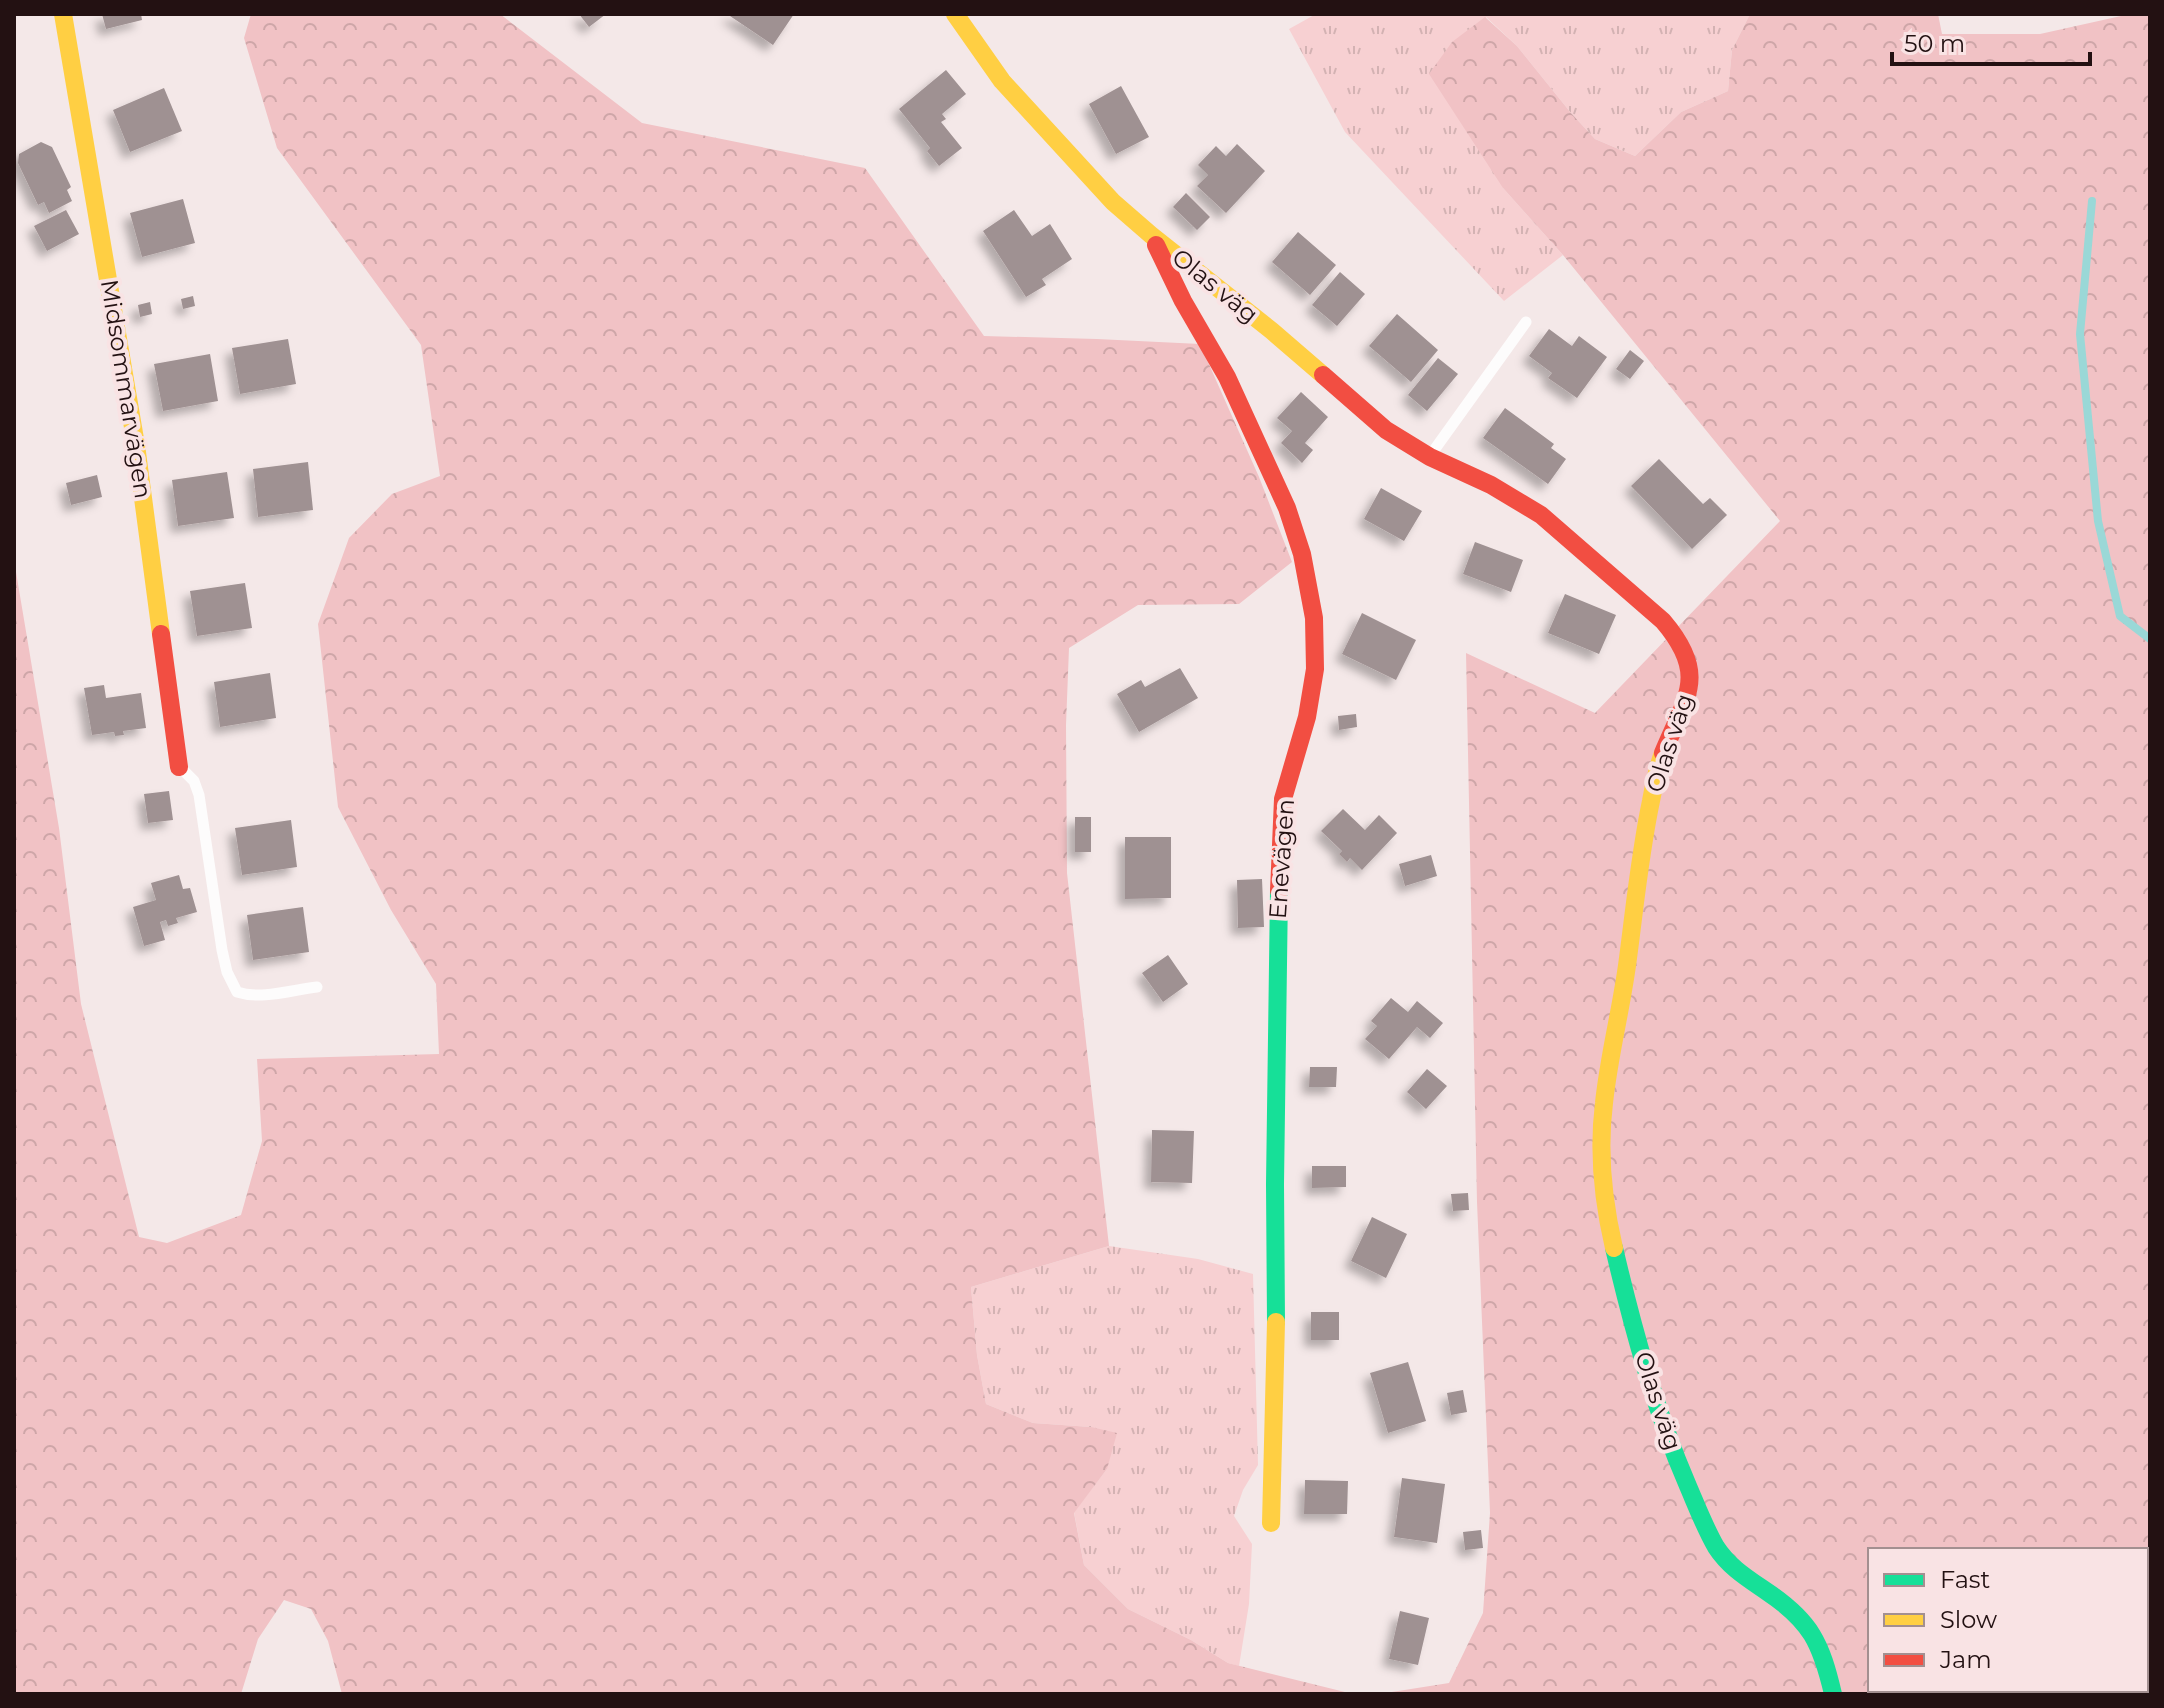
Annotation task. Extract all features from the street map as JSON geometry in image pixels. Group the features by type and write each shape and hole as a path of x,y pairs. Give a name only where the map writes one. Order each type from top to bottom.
{"street":[{"name":"Midsommarvägen","path":"63,14 136,445 179,767"},
{"name":"Olas väg","path":"955,14 1002,81 1113,202 1272,331 1386,430 1430,457 1491,485 1541,515 1663,621 1685,654 1691,679 1685,704 1660,758 1644,834 1623,997 1608,1077 1602,1121 1606,1214 1653,1395 1678,1466 1716,1547 1736,1572 1789,1606 1803,1619 1822,1648 1833,1694"},
{"name":"Enevägen","path":"1151,235 1183,301 1227,377 1281,494 1302,554 1314,618 1315,669 1307,717 1283,799 1279,860 1276,1361 1271,1523"}],"lane":[{"path":"1430,457 1526,322"},
{"path":"179,767 188,772 199,795 222,950 227,972 237,992 259,996 317,987"}],"green space":[{"path":"251,14 500,14 642,123 865,168 984,336 1200,344 1259,477 1292,562 1239,604 1138,605 1069,648 1067,873 1109,1246 971,1287 977,1355 986,1404 1033,1423 1091,1427 1117,1433 1107,1469 1074,1513 1084,1565 1128,1609 1191,1640 1228,1663 1353,1694 342,1694 328,1641 311,1609 284,1600 258,1639 241,1694 14,1694 14,560 59,828 81,1004 139,1237 167,1243 241,1215 262,1141 257,1059 439,1054 436,984 391,910 338,807 318,624 349,538 392,494 440,476 421,345 277,148 244,38"},
{"path":"1316,14 1750,14 1732,50 1728,91 1681,112 1635,156 1595,139 1517,46 1486,17 1503,188 1563,255 1504,301 1345,132 1289,29"},
{"path":"1750,14 1938,14 1942,34 2040,34 2130,14 2150,14 2150,1694 1379,1694 1449,1683 1483,1613 1490,1513 1477,1202 1466,653 1595,713 1780,521 1563,255 1503,188 1429,74 1452,42 1485,17 1517,46 1595,139 1635,156 1681,112 1728,91 1732,50"},
{"path":"1109,1246 1198,1259 1253,1274 1258,1465 1243,1490 1234,1516 1252,1544 1249,1604 1239,1666 1128,1609 1084,1565 1074,1512 1107,1469 1091,1427 1033,1423 986,1404 977,1355 971,1287"}],"building":[{"path":"102,14 141,14 142,20 106,29"},
{"path":"579,14 606,14 589,27"},
{"path":"727,14 794,14 773,45"},
{"path":"946,70 966,94 942,114 946,119 941,122 962,148 939,166 927,151 930,148 899,109"},
{"path":"1121,86 1149,137 1116,154 1089,104"},
{"path":"164,88 182,131 130,152 113,110"},
{"path":"41,142 52,147 71,187 67,190 72,201 49,213 44,202 38,205 18,163 19,154"},
{"path":"1237,144 1265,171 1226,213 1197,186 1208,175 1198,165 1216,146 1226,156"},
{"path":"1186,193 1210,217 1197,230 1173,207"},
{"path":"183,199 195,243 142,257 130,213"},
{"path":"66,210 79,234 47,251 34,226"},
{"path":"1014,210 1032,236 1050,224 1072,259 1042,279 1046,285 1026,297 983,231"},
{"path":"1298,232 1336,265 1310,295 1272,262"},
{"path":"1340,272 1365,294 1337,326 1312,305"},
{"path":"193,296 195,306 183,309 181,299"},
{"path":"150,302 152,314 140,317 138,305"},
{"path":"1397,314 1438,350 1411,382 1369,346"},
{"path":"1549,329 1572,346 1579,336 1607,357 1577,398 1548,378 1552,373 1529,356"},
{"path":"288,339 296,384 240,394 232,348"},
{"path":"1630,350 1644,361 1630,379 1616,369"},
{"path":"210,354 218,401 163,411 154,364"},
{"path":"1438,358 1458,374 1427,411 1408,395"},
{"path":"1301,392 1328,417 1305,443 1313,450 1302,463 1281,443 1292,431 1277,418"},
{"path":"1505,408 1554,444 1551,448 1566,459 1548,484 1483,438"},
{"path":"1659,459 1703,504 1710,498 1727,515 1692,549 1631,486"},
{"path":"308,462 313,510 258,517 253,469"},
{"path":"227,472 234,518 178,526 172,480"},
{"path":"97,475 102,497 71,505 66,483"},
{"path":"1381,488 1422,511 1404,541 1364,519"},
{"path":"1475,542 1523,560 1511,592 1463,574"},
{"path":"245,583 252,628 197,636 190,591"},
{"path":"1565,594 1616,615 1599,654 1548,633"},
{"path":"1362,613 1416,640 1396,680 1342,654"},
{"path":"1180,668 1198,698 1139,732 1117,694 1141,680 1145,687"},
{"path":"270,673 276,718 220,727 214,682"},
{"path":"104,685 106,698 141,693 146,728 123,731 124,735 115,736 114,732 92,735 84,688"},
{"path":"1356,714 1357,727 1339,730 1338,716"},
{"path":"169,791 173,820 148,823 144,794"},
{"path":"1343,809 1365,830 1379,815 1397,833 1362,870 1350,858 1347,862 1339,854 1342,851 1321,831"},
{"path":"1075,817 1091,817 1091,852 1075,852"},
{"path":"291,820 297,867 242,875 235,828"},
{"path":"1125,837 1171,837 1171,898 1125,899"},
{"path":"1431,855 1437,876 1405,886 1399,864"},
{"path":"179,875 183,889 190,888 197,912 176,918 178,923 168,926 166,920 160,922 165,940 144,946 133,907 156,900 151,883"},
{"path":"1262,879 1264,927 1238,928 1237,880"},
{"path":"303,907 309,952 253,960 247,915"},
{"path":"1168,955 1188,984 1163,1002 1142,973"},
{"path":"1391,998 1408,1012 1417,1001 1443,1023 1430,1038 1417,1027 1389,1059 1365,1039 1377,1026 1371,1021"},
{"path":"1310,1067 1337,1067 1336,1087 1309,1087"},
{"path":"1427,1069 1447,1086 1426,1109 1407,1092"},
{"path":"1152,1130 1194,1131 1192,1183 1151,1182"},
{"path":"1312,1166 1346,1166 1346,1187 1312,1188"},
{"path":"1468,1193 1469,1210 1453,1211 1451,1194"},
{"path":"1372,1217 1407,1234 1386,1278 1351,1261"},
{"path":"1311,1312 1339,1312 1339,1340 1311,1340"},
{"path":"1408,1362 1426,1421 1388,1433 1370,1373"},
{"path":"1463,1390 1467,1412 1451,1415 1447,1393"},
{"path":"1402,1478 1445,1484 1437,1543 1394,1537"},
{"path":"1305,1480 1348,1481 1347,1514 1304,1514"},
{"path":"1481,1530 1483,1548 1465,1550 1463,1532"},
{"path":"1400,1611 1429,1618 1418,1665 1389,1659"}],"waterway":[{"path":"2092,201 2080,334 2098,521 2120,616 2150,639"}],"traffic: fast":[{"path":"1276,1322 1279,891"},
{"path":"1614,1248 1655,1399 1708,1532 1721,1554 1733,1566 1804,1623 1824,1661 1833,1694"}],"traffic: slow":[{"path":"63,14 136,445 161,634"},
{"path":"955,14 1002,81 1113,202 1323,375"},
{"path":"1614,1248 1603,1176 1601,1139 1604,1103 1644,840 1663,753"},
{"path":"1271,1523 1276,1322"}],"traffic: jam":[{"path":"1156,245 1183,301 1227,377 1287,508 1302,554 1314,618 1315,669 1307,717 1283,799 1279,891"},
{"path":"1323,375 1386,430 1430,457 1491,485 1541,515 1663,621 1686,657 1689,672 1685,701 1663,753"},
{"path":"161,634 179,767"}]}
